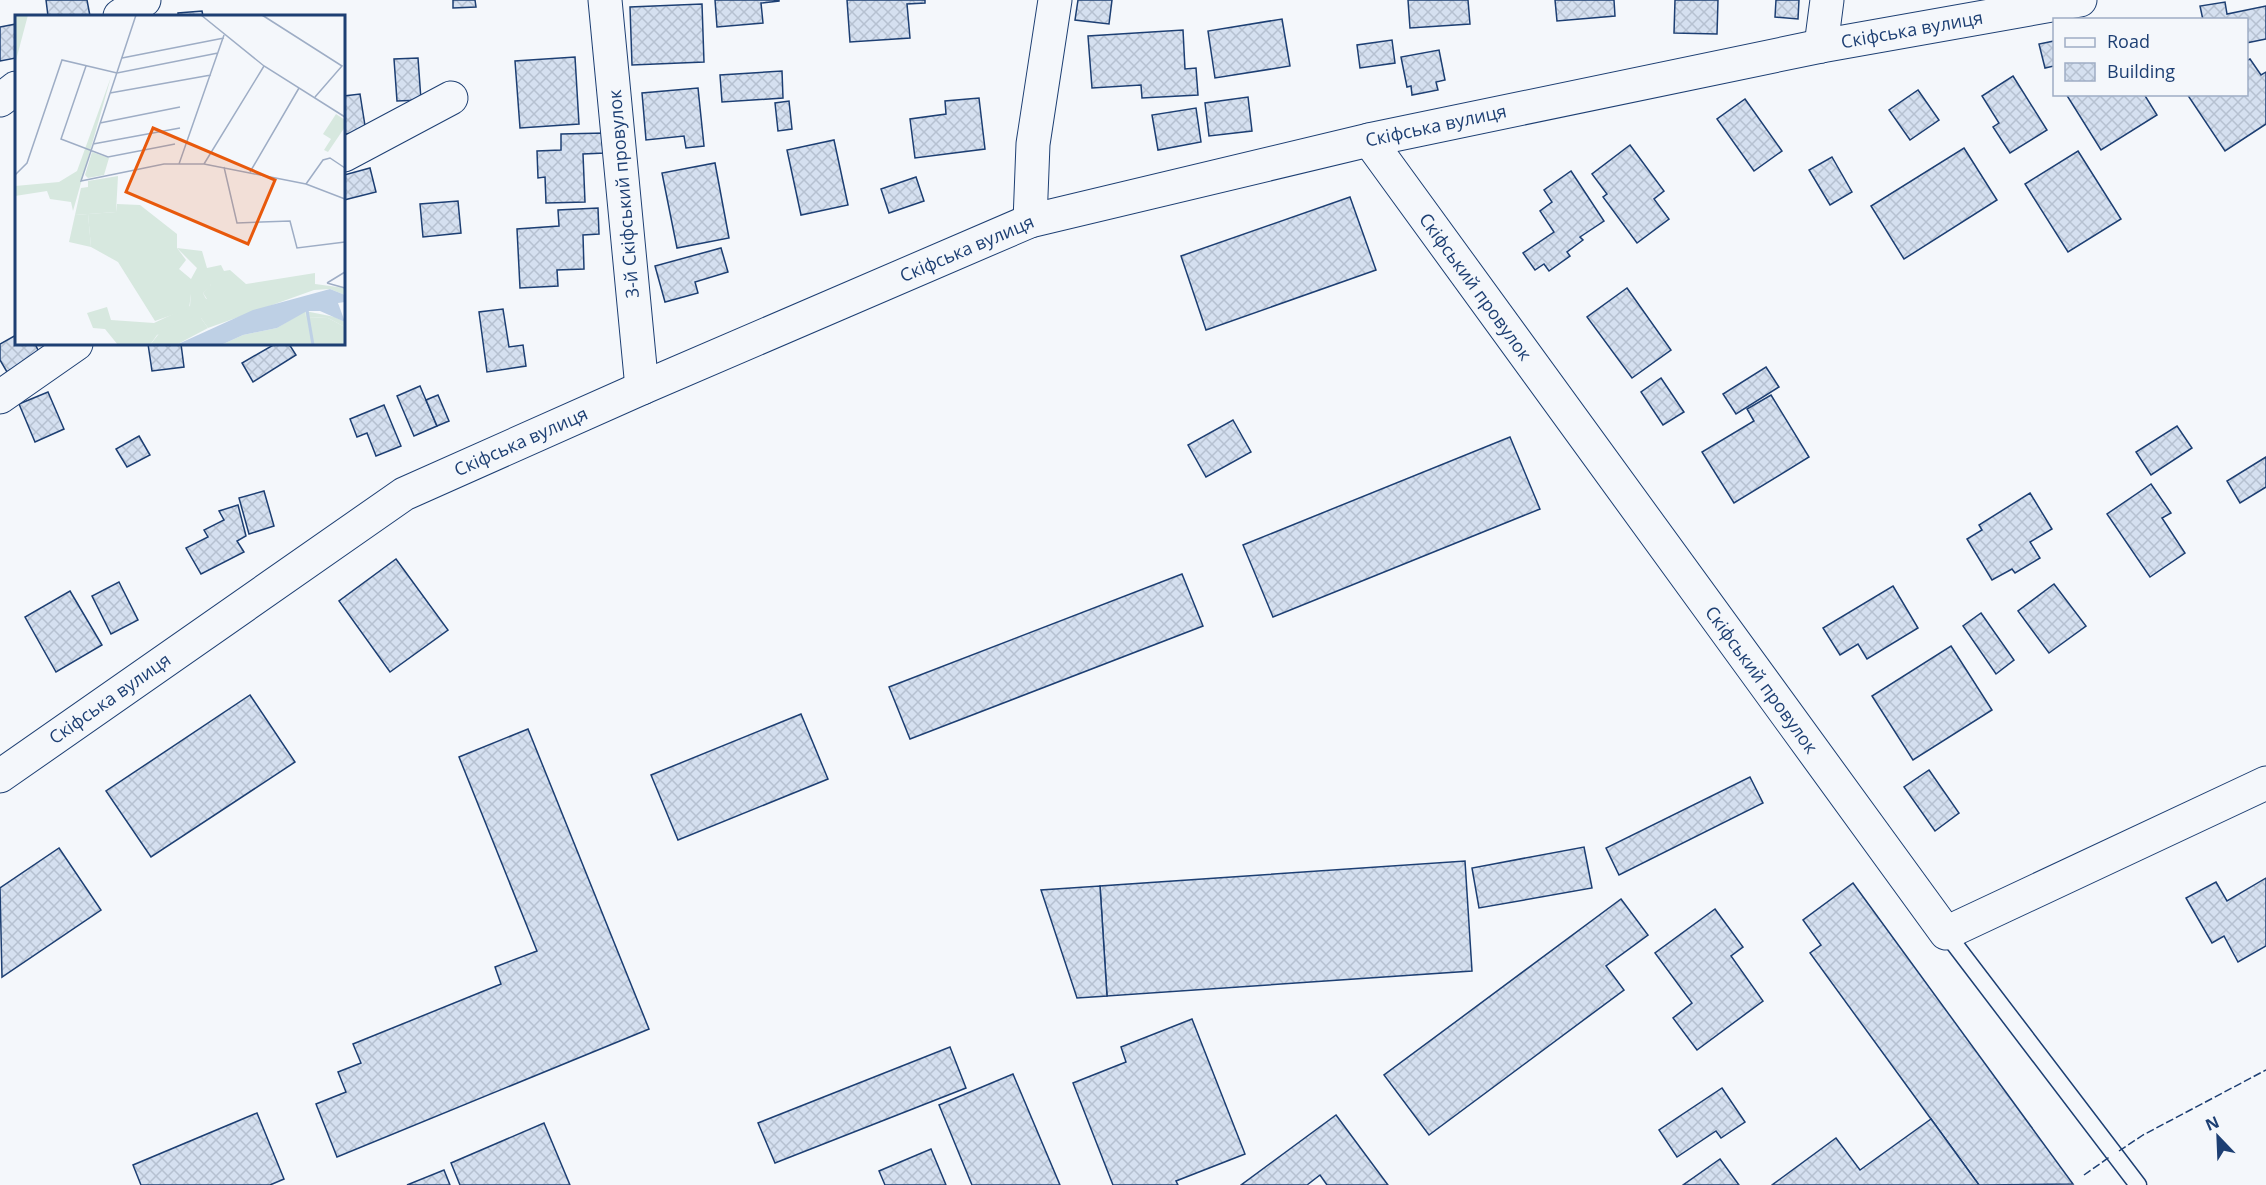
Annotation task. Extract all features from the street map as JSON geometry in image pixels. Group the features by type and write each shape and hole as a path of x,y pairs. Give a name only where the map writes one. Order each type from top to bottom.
{"street":[{"path":"122,15 144,0"},
{"name":"3-й Скіфський провулок","path":"605,0 642,388"},
{"path":"1030,221 1033,144 1055,0"},
{"path":"1821,46 1827,0"},
{"name":"Скіфська вулиця","path":"0,776 404,494 642,388 1030,221 1369,140 1821,46 2080,0"},
{"path":"0,100 15,89"},
{"path":"345,154 451,98"},
{"name":"Скіфський провулок","path":"1369,140 1946,933"},
{"path":"0,397 75,345"},
{"path":"1946,933 2266,783"}],"lane":[{"path":"1946,933 2138,1185"}],"building":[{"path":"46,0 87,0 90,15 48,15"},
{"path":"453,0 475,0 476,7 453,8"},
{"path":"715,0 779,1 761,3 763,23 717,27"},
{"path":"847,0 925,0 925,3 907,4 910,38 850,42"},
{"path":"1078,0 1112,0 1109,24 1075,20"},
{"path":"1408,0 1468,0 1470,24 1410,28"},
{"path":"1555,0 1614,0 1615,16 1557,21"},
{"path":"1675,0 1718,0 1717,34 1674,33"},
{"path":"1776,0 1799,0 1798,19 1775,17"},
{"path":"2225,2 2227,14 2266,6 2266,39 2248,43 2248,18 2203,18 2200,6"},
{"path":"702,4 704,62 632,65 630,7"},
{"path":"202,11 203,15 178,15 178,13"},
{"path":"1282,19 1290,66 1215,78 1208,31"},
{"path":"15,24 15,58 0,61 0,27"},
{"path":"1183,30 1185,69 1196,68 1198,95 1142,98 1141,85 1092,88 1088,36"},
{"path":"1392,40 1395,63 1360,68 1357,45"},
{"path":"2053,41 2053,66 2045,68 2039,44"},
{"path":"1439,50 1445,80 1436,82 1438,90 1412,95 1411,86 1407,87 1401,57"},
{"path":"575,57 579,124 520,128 515,61"},
{"path":"418,58 421,100 397,101 394,59"},
{"path":"2250,59 2261,75 2266,72 2266,124 2225,151 2188,96 2248,96 2248,60"},
{"path":"782,71 783,98 722,102 720,75"},
{"path":"2013,76 2047,130 2010,153 1993,127 1999,123 1982,96"},
{"path":"698,88 704,146 686,148 684,136 646,140 642,93"},
{"path":"1918,90 1939,120 1910,140 1889,110"},
{"path":"360,94 366,132 345,134 345,96"},
{"path":"2067,96 2145,96 2157,115 2101,150"},
{"path":"1248,97 1252,131 1209,136 1205,103"},
{"path":"979,98 985,149 915,158 910,119 946,114 945,101"},
{"path":"1745,99 1782,151 1754,171 1717,119"},
{"path":"789,101 792,129 778,131 775,103"},
{"path":"1196,108 1201,142 1158,150 1152,115"},
{"path":"605,133 605,153 583,154 585,202 546,203 545,177 538,178 537,151 561,150 561,134"},
{"path":"834,140 848,205 801,215 787,150"},
{"path":"1630,145 1664,191 1654,199 1669,219 1637,243 1603,197 1607,194 1592,174"},
{"path":"1964,148 1997,200 1904,259 1871,206"},
{"path":"2078,151 2121,219 2068,252 2025,184"},
{"path":"1832,157 1852,192 1830,205 1809,170"},
{"path":"715,163 729,238 677,248 662,173"},
{"path":"370,168 376,192 345,200 345,175"},
{"path":"1571,171 1604,221 1580,237 1583,240 1567,252 1570,256 1549,271 1544,264 1535,270 1523,253 1554,232 1540,211 1552,202 1544,190"},
{"path":"916,177 924,201 889,213 881,189"},
{"path":"1350,197 1376,270 1206,330 1181,256"},
{"path":"458,201 461,233 423,237 420,204"},
{"path":"598,208 599,234 583,235 584,269 557,270 558,286 520,288 517,229 559,226 558,210"},
{"path":"721,248 728,272 695,282 698,293 665,302 655,266"},
{"path":"1627,288 1671,350 1632,378 1587,317"},
{"path":"503,309 509,347 523,345 526,366 487,372 479,312"},
{"path":"15,336 15,345 36,345 40,354 7,372 0,360 0,344"},
{"path":"148,345 181,345 184,367 152,371"},
{"path":"273,345 290,345 296,355 253,382 242,363"},
{"path":"1766,367 1779,387 1736,414 1723,394"},
{"path":"1661,378 1684,412 1663,425 1641,392"},
{"path":"420,386 437,426 414,436 397,396"},
{"path":"48,392 64,429 35,442 19,404"},
{"path":"438,395 449,421 437,426 426,400"},
{"path":"1771,395 1809,457 1734,503 1702,452 1754,421 1747,409"},
{"path":"384,405 401,446 376,456 367,433 357,437 350,419"},
{"path":"1233,420 1251,452 1206,477 1188,445"},
{"path":"2177,426 2192,448 2151,475 2136,452"},
{"path":"139,436 150,455 127,467 116,449"},
{"path":"1510,437 1540,509 1273,617 1243,545"},
{"path":"2266,457 2266,487 2240,503 2227,481"},
{"path":"2151,484 2171,513 2162,518 2185,553 2150,577 2107,514"},
{"path":"264,491 274,526 249,534 239,498"},
{"path":"2030,493 2052,529 2030,542 2040,558 2015,573 2012,569 1992,580 1967,539 1982,530 1979,525"},
{"path":"238,505 246,536 237,541 244,552 201,574 186,548 208,537 204,530 224,520 219,511"},
{"path":"396,559 448,630 390,672 339,601"},
{"path":"1182,574 1203,626 910,739 889,687"},
{"path":"119,582 138,620 111,634 92,596"},
{"path":"2054,584 2086,626 2049,653 2018,611"},
{"path":"1893,586 1918,628 1867,659 1858,644 1840,655 1823,628"},
{"path":"70,591 102,645 56,672 25,617"},
{"path":"1981,613 2014,660 1996,674 1963,626"},
{"path":"1951,646 1992,710 1913,760 1872,696"},
{"path":"250,695 295,762 151,857 106,791"},
{"path":"801,714 828,779 678,840 651,775"},
{"path":"528,729 649,1029 337,1157 316,1104 346,1092 338,1072 361,1063 353,1044 501,984 495,967 537,951 459,757"},
{"path":"1929,770 1959,813 1935,831 1904,787"},
{"path":"1750,777 1763,803 1619,875 1606,848"},
{"path":"1584,847 1592,888 1479,908 1472,868"},
{"path":"59,848 101,910 2,977 0,888"},
{"path":"1465,861 1472,971 1107,996 1100,886"},
{"path":"2266,878 2266,946 2238,962 2224,936 2212,943 2186,898 2216,882 2227,901"},
{"path":"1853,883 2073,1184 1979,1185 1810,953 1821,945 1803,920"},
{"path":"1100,886 1107,996 1077,998 1041,890"},
{"path":"1621,899 1648,935 1606,966 1624,990 1429,1135 1384,1075"},
{"path":"1715,909 1743,947 1731,956 1763,1001 1697,1050 1673,1018 1692,1003 1655,953"},
{"path":"1192,1019 1245,1154 1176,1181 1178,1185 1113,1185 1073,1083 1126,1062 1121,1047"},
{"path":"950,1047 966,1088 775,1163 758,1123"},
{"path":"1013,1074 1060,1185 972,1185 939,1105"},
{"path":"1722,1088 1745,1122 1721,1138 1716,1131 1677,1157 1659,1130"},
{"path":"257,1113 284,1179 270,1185 141,1185 133,1165"},
{"path":"1336,1115 1388,1185 1327,1185 1320,1175 1307,1185 1241,1185"},
{"path":"1931,1119 1979,1185 1772,1185 1836,1138 1860,1170"},
{"path":"544,1123 570,1185 460,1185 451,1163"},
{"path":"931,1149 946,1185 885,1185 879,1171"},
{"path":"1720,1159 1739,1185 1683,1185"},
{"path":"444,1170 450,1185 407,1185"}],"fence":[{"path":"2119,1151 2143,1135 2266,1070"},
{"path":"2084,1175 2111,1156"}]}
